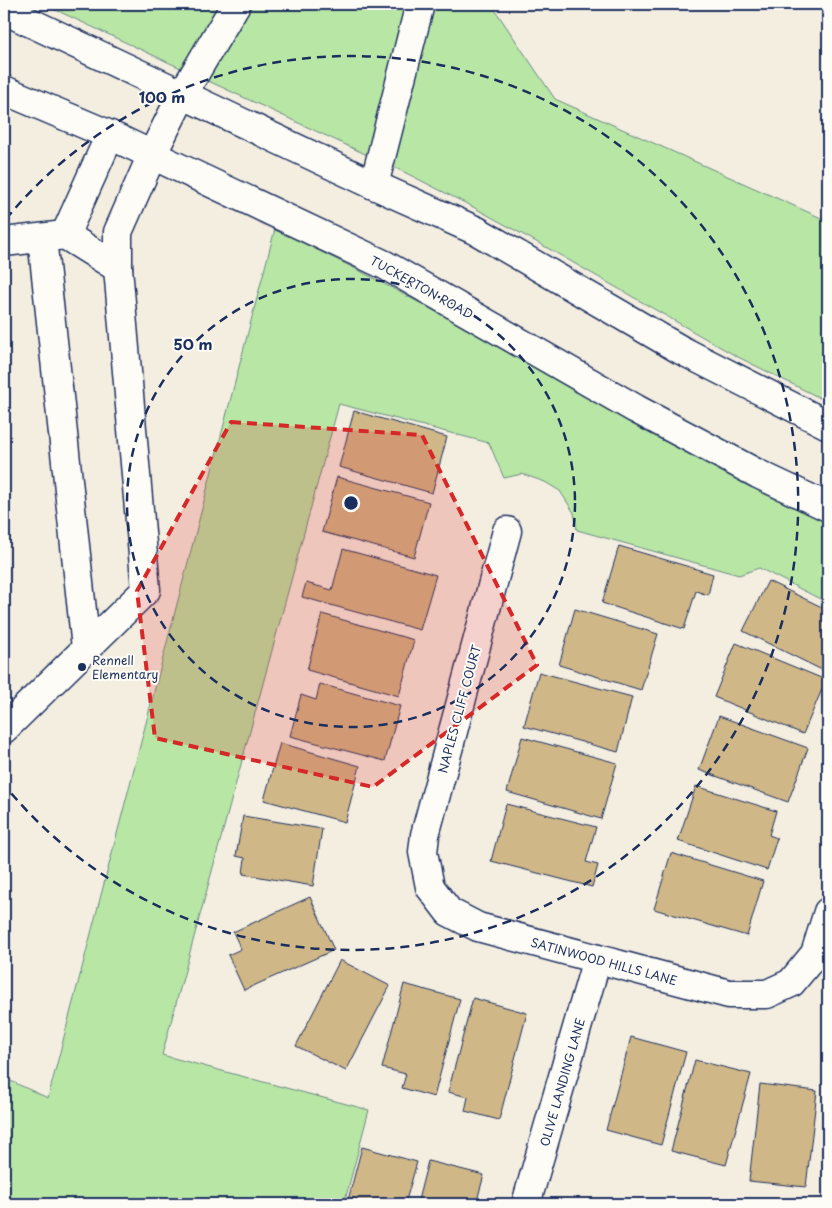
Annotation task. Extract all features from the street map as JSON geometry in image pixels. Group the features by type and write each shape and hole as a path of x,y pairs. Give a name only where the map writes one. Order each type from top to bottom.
{"main road":[{"path":"4,729 146,590 118,268 118,232 152,155 182,95 236,4"},
{"path":"374,185 420,4"},
{"path":"4,10 374,185 477,230 681,350 828,425"},
{"name":"TUCKERTON ROAD","path":"4,90 110,135 385,265 636,408 758,474 828,507"},
{"path":"86,648 53,236 110,135"},
{"path":"4,242 53,236 118,268"},
{"name":"NAPLES CLIFF COURT","path":"430,887 423,852 425,835 507,531"},
{"name":"SATINWOOD HILLS LANE","path":"430,887 449,912 478,927 729,994 767,994 791,983 816,954 828,912"},
{"name":"OLIVE LANDING LANE","path":"526,1204 597,959"}],"highlighted area":[{"path":"231,422 422,435 537,665 373,787 155,738 137,591"}],"green space":[{"path":"43,4 491,4 555,99 828,221 828,402 736,356 551,250 406,173"},
{"path":"275,229 360,271 493,342 624,419 729,474 828,522 828,603 759,568 739,575 577,530 574,513 560,491 545,482 522,474 504,478 489,443 339,404 162,1055 369,1110 344,1204 11,1204 4,1137 4,1078 48,1098"}],"building":[{"path":"354,411 447,437 432,493 339,467"},
{"path":"337,477 429,502 414,557 322,532"},
{"path":"619,546 713,574 708,595 696,591 684,629 602,603"},
{"path":"343,549 436,575 420,630 302,597 306,583 332,590"},
{"path":"768,581 828,610 828,673 743,631"},
{"path":"575,609 658,634 641,690 559,665"},
{"path":"322,614 414,640 399,696 307,670"},
{"path":"736,643 826,680 803,734 714,697"},
{"path":"539,672 632,697 618,752 524,726"},
{"path":"320,684 400,706 385,761 290,736 301,695 316,700"},
{"path":"719,716 808,748 788,802 699,770"},
{"path":"522,737 617,763 601,819 507,792"},
{"path":"280,743 360,766 345,822 264,800"},
{"path":"696,786 776,811 769,835 777,838 767,870 678,841"},
{"path":"506,804 596,827 586,862 598,865 592,887 491,861"},
{"path":"243,816 322,829 313,886 243,874 245,858 236,856"},
{"path":"671,853 763,881 747,936 654,909"},
{"path":"310,897 334,950 244,990 228,955 241,949 233,932"},
{"path":"340,960 390,986 346,1071 296,1046"},
{"path":"404,984 460,999 434,1097 402,1088 406,1074 382,1068"},
{"path":"473,998 527,1013 499,1120 465,1111 468,1097 448,1092"},
{"path":"631,1037 686,1052 661,1145 606,1130"},
{"path":"695,1060 751,1074 726,1165 671,1151"},
{"path":"760,1084 817,1091 806,1187 749,1181"},
{"path":"362,1147 417,1162 405,1204 347,1204"},
{"path":"428,1161 484,1175 476,1204 417,1204"}],"place":[{"name":"Rennell Elementary","path":"82,667"}]}
